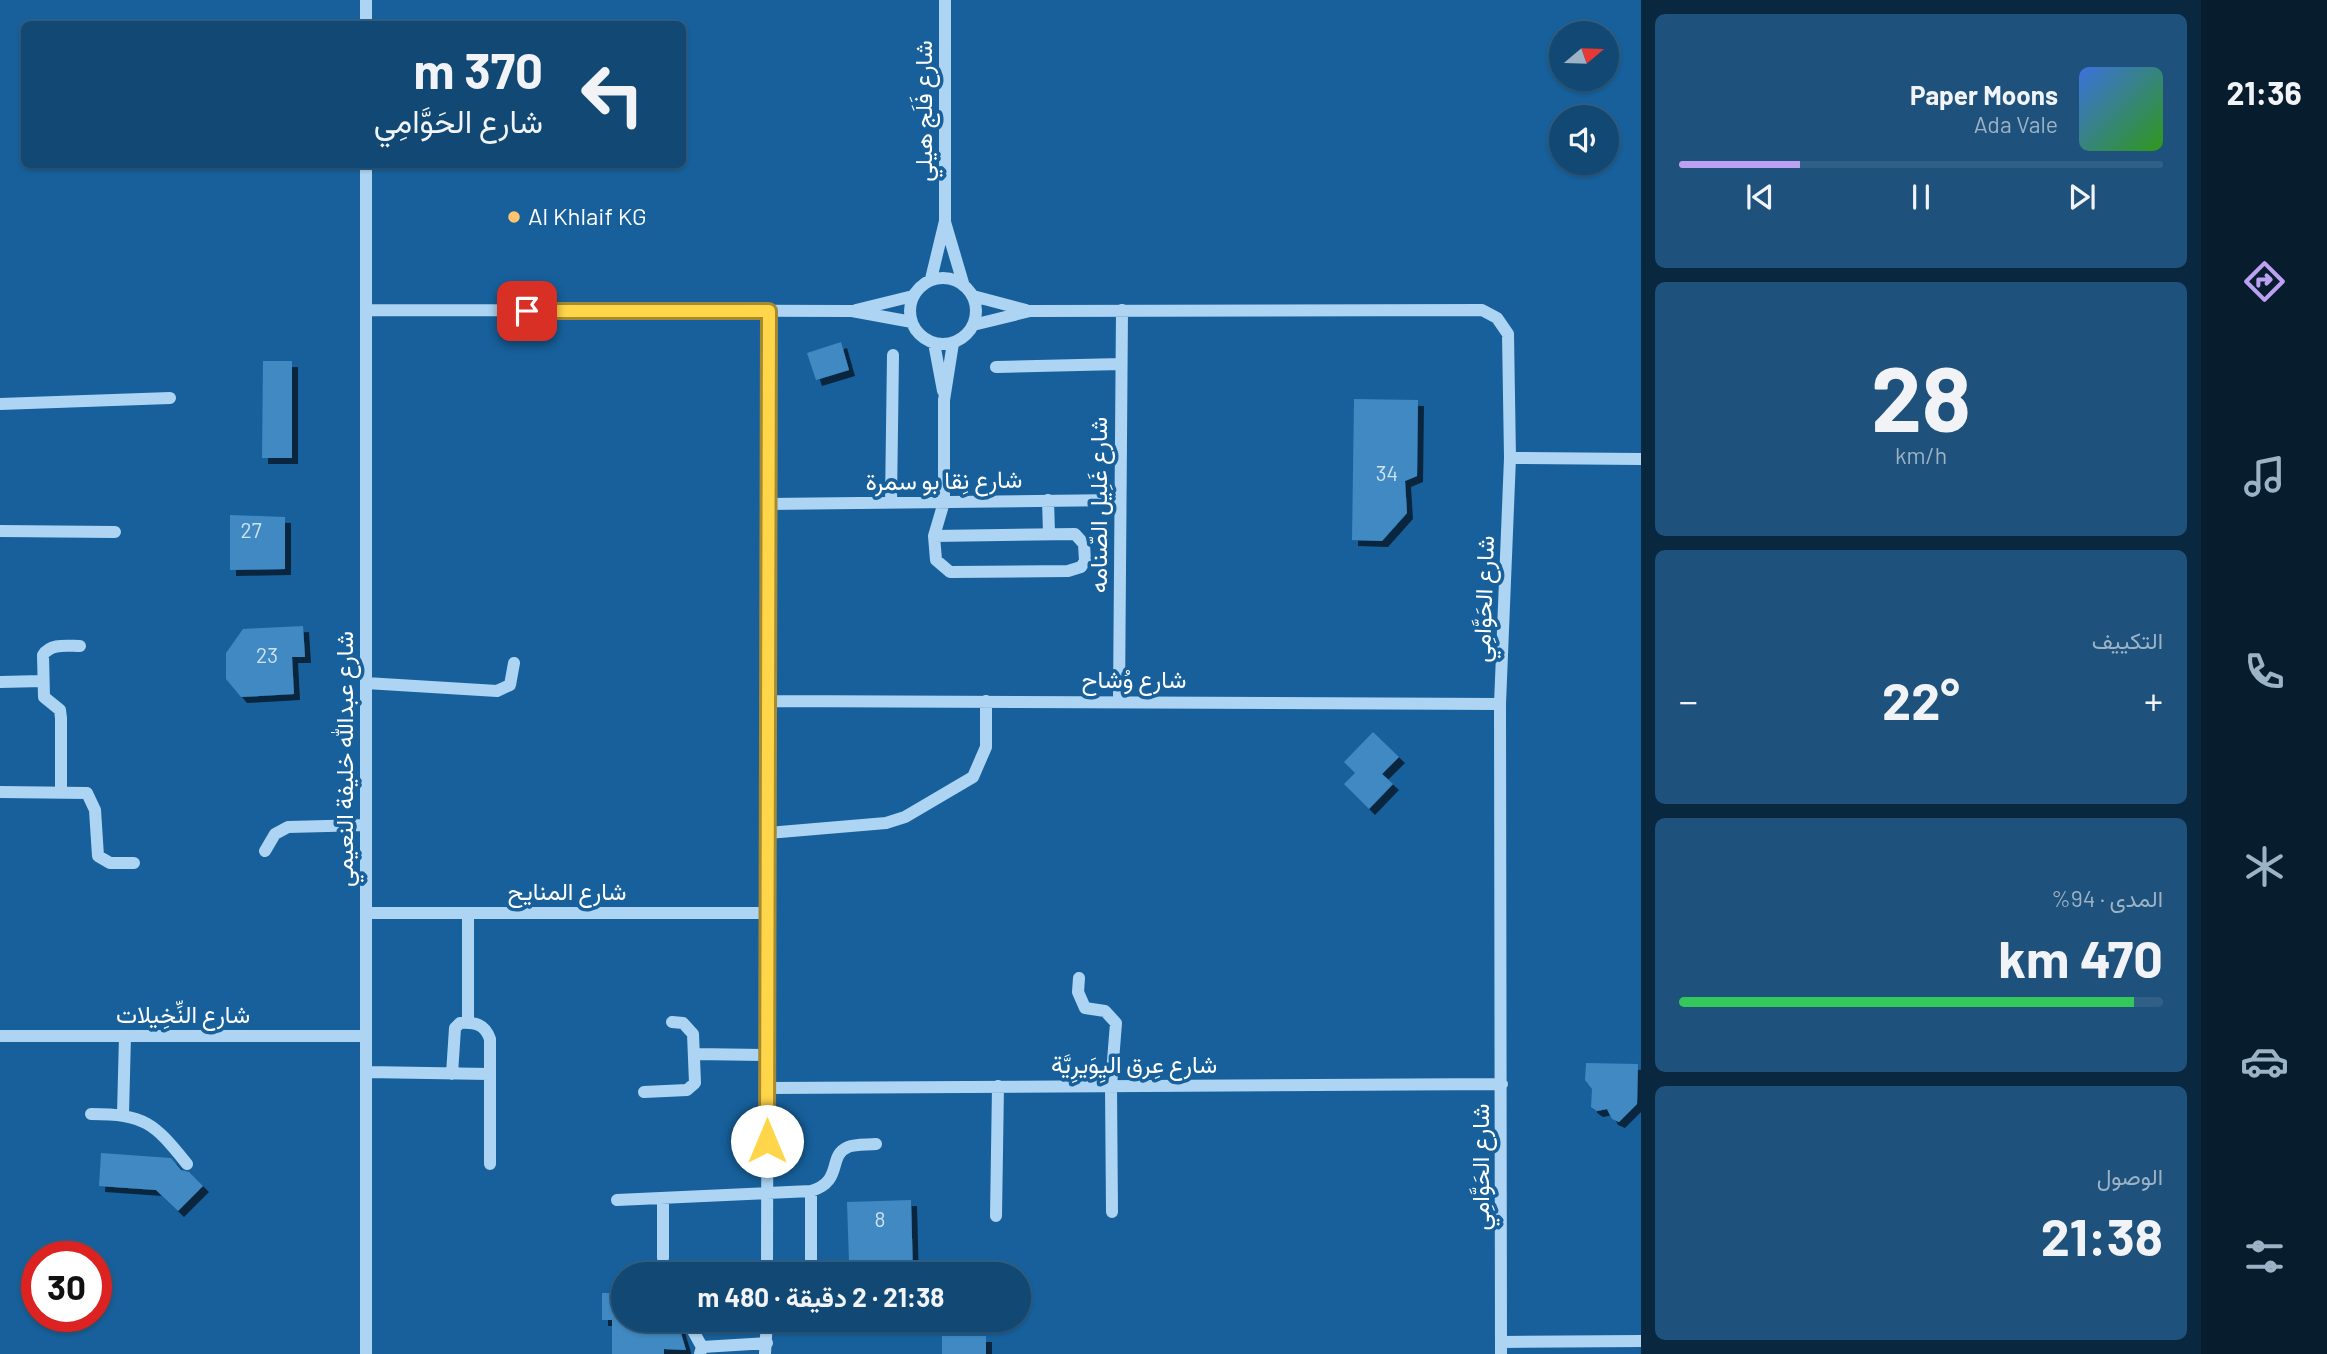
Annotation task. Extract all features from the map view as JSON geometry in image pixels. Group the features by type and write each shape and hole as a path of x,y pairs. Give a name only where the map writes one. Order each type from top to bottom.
{"street":[{"path":"366,0 366,21"},
{"name":"شارع فَلَج هيلي","path":"931,279 945,221 945,0"},
{"name":"شارع عبدالله خليفة النعيمي","path":"366,168 366,1354"},
{"name":"شارع فَلَج هيلي","path":"945,221 962,283"},
{"path":"953,278 962,283 973,296 976,316 965,337 953,343 933,343 920,335 912,322 909,309 913,296 931,279 953,278"},
{"path":"852,311 913,296"},
{"name":"شارع الحَوَّامِي","path":"973,296 1030,311"},
{"path":"366,310 852,311 912,322"},
{"name":"شارع الحَوَّامِي","path":"973,325 1030,311 1122,310 1482,310 1503,325 1510,342 1510,458 1500,704 1501,1348"},
{"name":"شارع غَلِيل الصّنامه","path":"1119,700 1122,310"},
{"path":"767,1262 769,311"},
{"path":"933,343 944,400"},
{"path":"934,536 1068,533 1081,537 1085,561 1081,567 1068,571 950,572 936,560 934,536 944,502 944,400 953,343"},
{"path":"891,502 893,355"},
{"path":"996,367 1121,364"},
{"path":"0,404 170,398"},
{"path":"1510,458 1641,459"},
{"path":"1048,500 1049,533"},
{"name":"شارع نِقا بو سمرة","path":"768,504 1120,500"},
{"path":"0,531 115,532"},
{"path":"61,791 60,710 44,697 46,650 58,646 80,646"},
{"path":"366,683 504,690 513,679 514,663"},
{"path":"0,682 43,681"},
{"name":"شارع وُشاح","path":"768,701 1119,700 1500,704"},
{"path":"768,833 886,823 905,817 972,777 986,747 986,701"},
{"path":"0,792 87,793 92,800 98,856 110,863 134,863"},
{"path":"265,851 275,834 288,827 366,825"},
{"name":"شارع المنايح","path":"366,914 767,914"},
{"path":"468,914 468,1023"},
{"path":"1079,978 1078,992 1085,1007 1105,1011 1116,1023 1111,1086 1112,1212"},
{"path":"645,1092 687,1090 692,1087 695,1054 689,1026 673,1022"},
{"path":"452,1074 454,1028 468,1023 480,1024 487,1029 490,1039 489,1164"},
{"name":"شارع النِّخِيلات","path":"0,1035 366,1036"},
{"path":"123,1114 125,1036"},
{"path":"695,1054 767,1055"},
{"path":"366,1072 489,1074"},
{"name":"شارع عِرق اليِوَيرِيَّة","path":"767,1088 1502,1084"},
{"path":"996,1216 998,1086"},
{"path":"91,1114 123,1114 156,1128 187,1164"},
{"path":"617,1200 811,1191 825,1187 830,1181 844,1150 850,1146 876,1144"},
{"path":"811,1191 811,1262"},
{"path":"663,1198 663,1258"},
{"path":"692,1332 701,1351 766,1348"},
{"path":"1501,1348 1641,1341"}],"building":[{"path":"841,342 849,370 816,380 807,353"},
{"path":"263,361 292,361 292,458 262,458"},
{"path":"1354,399 1418,400 1417,476 1405,481 1407,513 1382,541 1352,540"},
{"path":"230,515 285,517 285,569 230,570"},
{"path":"303,626 305,657 292,657 294,694 241,697 226,679 226,653 243,629"},
{"path":"1373,732 1399,757 1382,774 1393,784 1369,809 1344,784 1355,773 1344,762"},
{"path":"1586,1063 1638,1064 1637,1104 1619,1122 1612,1119 1607,1109 1597,1111 1591,1107 1592,1089 1585,1080"},
{"path":"101,1153 171,1158 181,1170 189,1172 203,1186 178,1211 156,1190 99,1186"},
{"path":"911,1200 913,1262 849,1262 847,1202"},
{"path":"602,1293 611,1293 611,1320 602,1320"},
{"path":"612,1332 681,1332 686,1350 664,1349 664,1354 612,1354"},
{"path":"942,1336 986,1336 986,1354 942,1354"}],"place":[{"name":"Al Khlaif KG","path":"514,217"}],"route":[{"path":"527,311 769,311 767,1141"}]}
